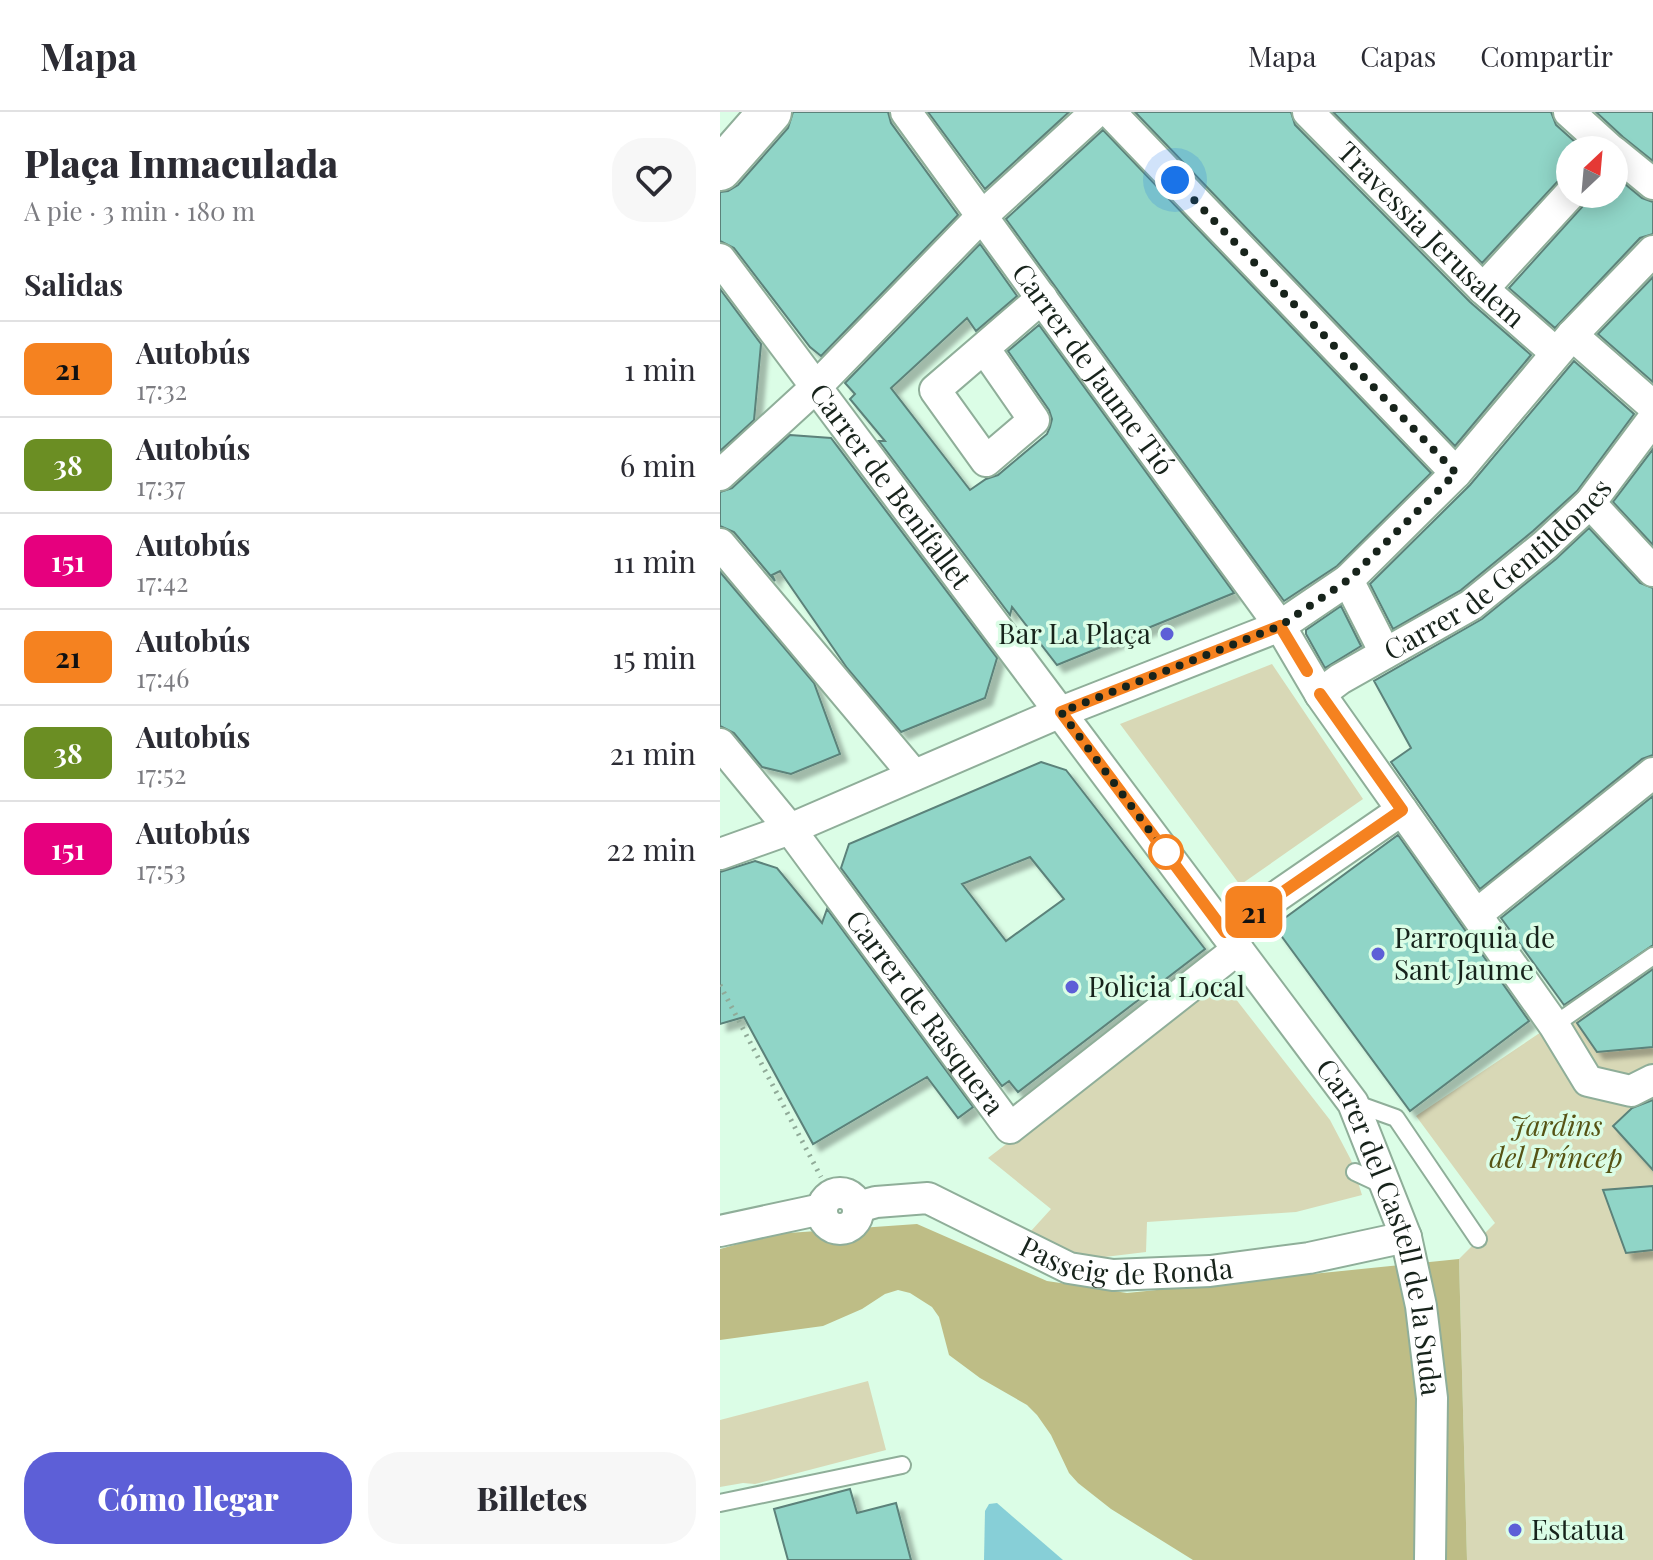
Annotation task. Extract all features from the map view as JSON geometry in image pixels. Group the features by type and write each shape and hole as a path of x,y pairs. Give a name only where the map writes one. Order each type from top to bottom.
{"street":[{"path":"720,169 770,112"},
{"name":"Carrer de Jaume Tió","path":"906,112 1280,626 1320,694 1402,810"},
{"path":"720,475 816,387 981,217 1096,112"},
{"path":"1110,112 1456,473"},
{"name":"Travessia Jerusalem","path":"1308,112 1483,289 1653,406"},
{"path":"1569,112 1595,136"},
{"path":"1628,164 1653,184"},
{"path":"1483,289 1557,208"},
{"path":"720,854 790,829 1061,712 1280,626 1348,580 1456,473 1564,344 1653,251"},
{"name":"Carrer de Benifallet","path":"720,259 1231,940"},
{"path":"984,348 1042,298"},
{"name":"Carrer de Gentildones","path":"1320,694 1340,679 1471,605 1545,545 1590,503 1653,419"},
{"path":"1590,503 1653,571"},
{"path":"720,544 914,775"},
{"path":"1348,580 1385,653"},
{"name":"Carrer de Rasquera","path":"720,744 790,829 1010,1128 1231,940"},
{"path":"1477,914 1653,773"},
{"path":"1231,940 1402,810 1554,1025 1588,1081 1631,1091 1653,1080"},
{"name":"Carrer del Castell de la Suda","path":"1231,940 1353,1103 1406,1237 1421,1306 1432,1398 1430,1560"},
{"name":"Passeig de Ronda","path":"720,1231 837,1204 928,1198 1069,1268 1113,1275 1210,1271 1309,1258 1406,1237"}],"lane":[{"path":"1554,1025 1653,956"},
{"path":"1353,1103 1396,1118 1478,1239"},
{"path":"1355,1172 1386,1186"},
{"path":"720,1503 902,1465"}],"path":[{"path":"720,985 837,1204"}],"green space":[{"path":"1272,664 1363,799 1240,885 1120,724"},
{"name":"Jardins del Príncep","path":"1623,977 1653,1007 1653,1560 1467,1560 1459,1259 1495,1223 1416,1116"},
{"path":"1221,980 1330,1120 1351,1160 1362,1195 1296,1212 1147,1222 1146,1252 1088,1259 1031,1231 1051,1209 988,1158"},
{"path":"868,1381 886,1450 755,1484 720,1487 720,1420"}],"shaded area":[{"path":"917,1224 1047,1281 1127,1293 1459,1259 1467,1560 1193,1560 1111,1509 1078,1483 1069,1473 1051,1435 1037,1415 1027,1405 980,1378 949,1355 939,1317 932,1307 910,1293 898,1290 885,1294 862,1309 823,1326 720,1340 720,1249 774,1234"}],"water":[{"path":"997,1503 1063,1560 984,1560 985,1511 989,1504"}],"building":[{"path":"793,112 888,112 891,123 958,215 821,356 810,347 734,248 720,241 720,192 738,185 788,128"},
{"path":"928,112 1069,112 985,189"},
{"path":"1135,112 1291,112 1295,125 1470,302 1531,355 1455,446"},
{"path":"1333,112 1551,112 1556,125 1568,136 1556,136 1556,183 1482,263"},
{"path":"1596,112 1653,112 1653,161 1628,141 1628,136 1622,136"},
{"path":"1103,130 1431,473 1337,566 1284,601 1006,219"},
{"path":"1628,186 1653,202 1653,234 1640,238 1555,328 1509,288 1581,208 1628,208"},
{"path":"980,244 1017,296 976,331 967,318 891,388 970,490 998,475 1047,434 1050,427 1052,419 1049,410 1008,351 1039,325 1234,593 1057,665 1012,607 1010,615 879,441 885,441 850,399 855,394 845,383"},
{"path":"1653,277 1653,382 1598,334"},
{"path":"720,289 761,344 754,420 720,451"},
{"path":"1574,361 1634,414 1577,491 1533,531 1461,590 1393,629 1370,584 1470,485"},
{"path":"790,435 831,438 997,658 985,698 901,732 847,668 780,571 772,575 775,581 734,532 720,526 720,492 732,488"},
{"path":"1653,449 1653,545 1613,502"},
{"path":"1589,528 1640,583 1653,588 1653,755 1642,759 1480,889 1391,762 1411,748 1374,681 1482,619"},
{"path":"720,572 814,683 840,754 791,774 762,767 734,733 720,726"},
{"path":"1341,606 1361,646 1325,668 1306,630"},
{"path":"1041,762 1066,770 1205,949 1018,1092 1009,1081 1002,1086 841,868 849,844","holes":["1030,857 1064,899 1006,941 962,884"]},
{"path":"1653,796 1653,945 1564,1005 1501,918"},
{"name":"Parroquia de Sant Jaume","path":"1398,835 1529,1021 1410,1111 1274,926"},
{"path":"755,861 777,868 822,923 827,909 973,1107 958,1118 927,1077 813,1144 744,1017 720,1024 720,872"},
{"path":"1653,969 1653,1047 1597,1052 1577,1023"},
{"path":"1653,1100 1653,1170 1613,1126 1632,1108"},
{"path":"1653,1186 1653,1250 1626,1253 1603,1190"},
{"path":"850,1489 857,1513 896,1503 911,1560 788,1560 774,1509"}],"bus line":[{"name":"21","path":"1307,671 1280,626 1061,712 1225,932 1402,810 1320,694"}],"place":[{"name":"Bar La Plaça","path":"1167,634"},
{"name":"Parroquia de Sant Jaume","path":"1378,954"},
{"name":"Policia Local","path":"1072,987"},
{"name":"Estatua","path":"1515,1530"}],"route":[{"path":"1166,852 1170,858 1061,712 1280,626 1348,580 1456,473 1175,180"}]}
